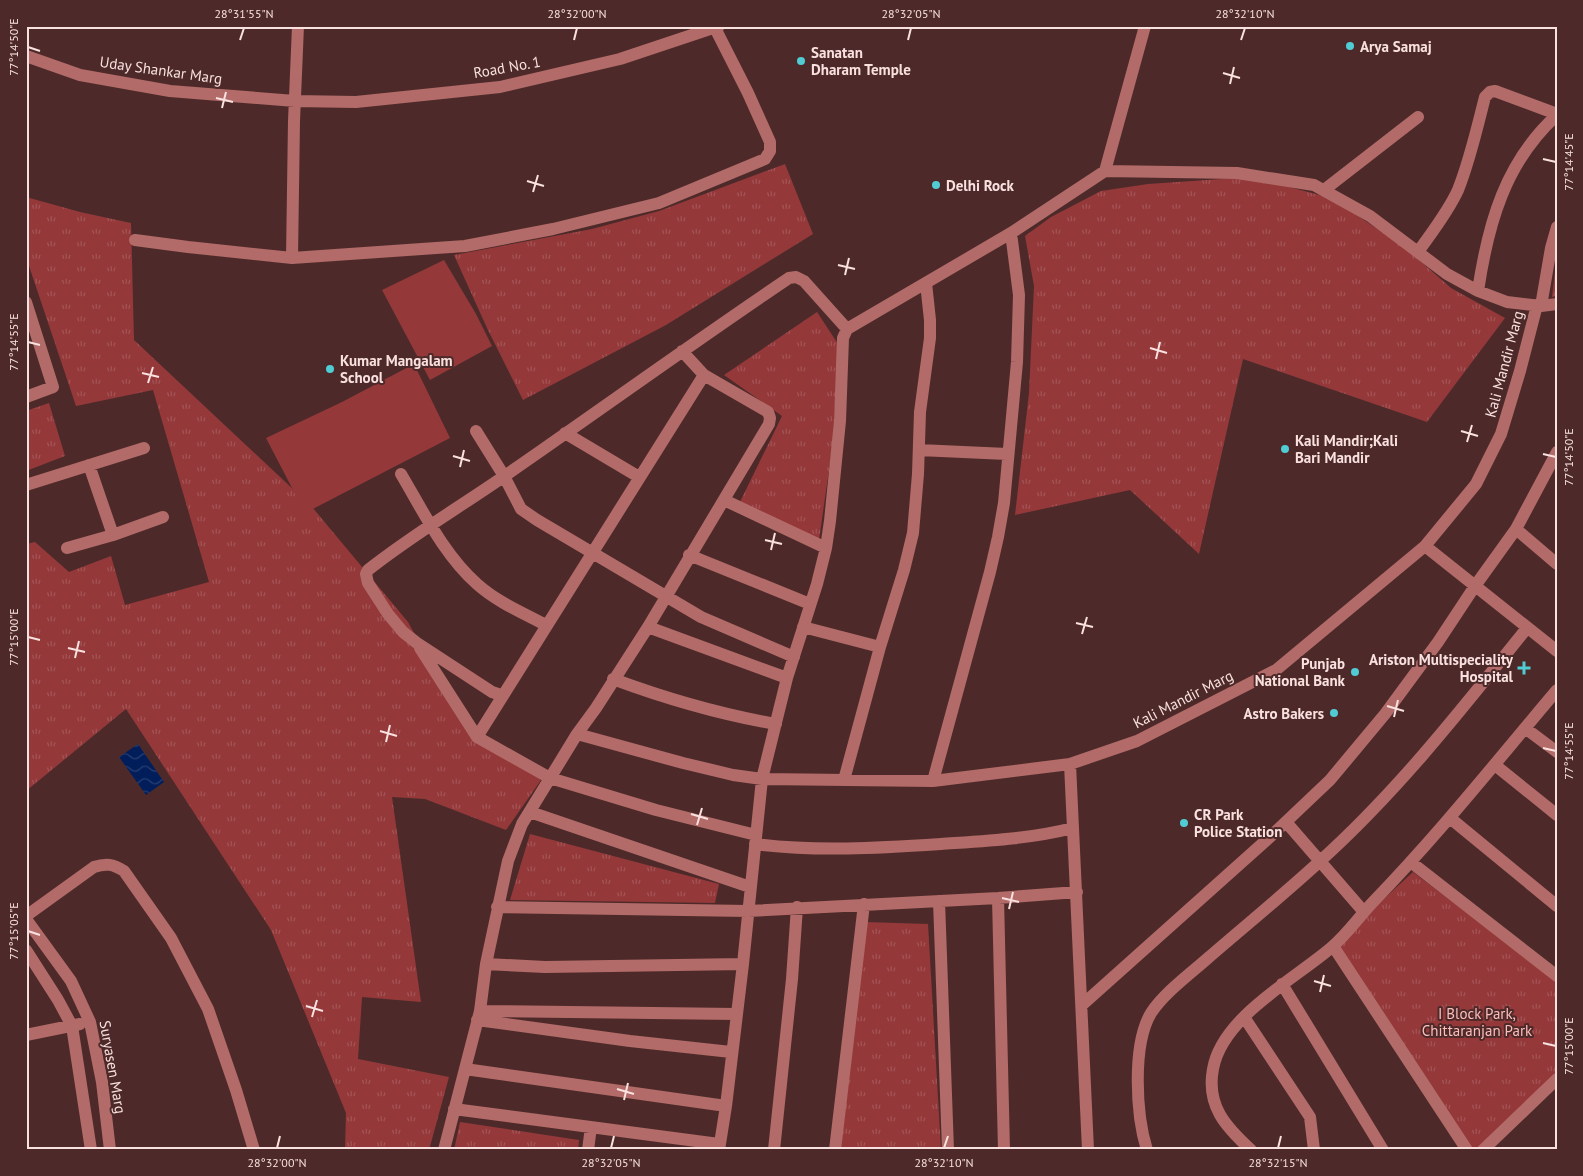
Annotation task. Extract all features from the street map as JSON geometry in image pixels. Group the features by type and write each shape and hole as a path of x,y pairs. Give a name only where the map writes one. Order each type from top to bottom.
{"street":[{"path":"292,258 298,26"},
{"path":"1105,172 1145,26"},
{"path":"135,240 292,258 465,246 554,229 659,203 765,159 770,151 770,142 717,27"},
{"name":"Road No. 1","path":"295,101 356,102 500,87 620,59 717,27"},
{"name":"Uday Shankar Marg","path":"26,56 80,75 161,89 295,101"},
{"path":"1418,252 1442,218 1457,192 1486,97 1490,92 1495,91 1557,114 1523,152 1497,206 1484,248 1478,291"},
{"path":"1324,190 1418,116"},
{"path":"454,1109 591,1127 719,1147 726,1106 743,964 762,779 787,678 826,548 837,458 843,338 847,329 1011,233 1105,172 1237,173 1314,185 1370,216 1447,274 1478,291 1507,302 1539,306 1557,304"},
{"name":"Kali Mandir Marg","path":"576,734 683,763 733,775 762,779 933,781 1070,764 1137,742 1276,670 1426,546 1476,484 1502,434 1539,306 1557,227"},
{"path":"933,781 998,537 1004,503 1007,454 1017,362 1019,295 1011,233"},
{"path":"504,694 492,692 417,644 403,632 388,614 368,584 366,574 372,567 682,350 789,278 796,277 804,281 847,329"},
{"path":"844,780 913,533 920,412 930,338 926,284"},
{"path":"26,302 53,388 26,397"},
{"path":"444,1150 478,1015 497,907 508,861 522,824 576,734 596,708 613,678 648,627 769,424 768,412 704,374 682,350"},
{"path":"478,737 592,551 704,374"},
{"path":"476,431 521,508 701,617 794,657"},
{"path":"566,433 639,477"},
{"path":"26,485 144,448"},
{"path":"919,450 1007,454"},
{"path":"1082,1005 1286,822 1330,780 1385,714 1438,642 1516,529 1557,452"},
{"path":"89,465 113,534"},
{"path":"401,474 460,567 477,585 496,599 546,626"},
{"path":"724,500 826,548"},
{"path":"67,548 163,517"},
{"path":"1516,529 1557,564"},
{"path":"1426,546 1557,651"},
{"path":"689,556 810,604"},
{"path":"648,627 787,678"},
{"path":"803,627 880,647"},
{"path":"1147,1150 1142,1136 1138,1054 1142,1031 1152,1012 1175,988 1320,861 1381,801 1433,743 1527,628"},
{"path":"417,644 478,737 550,778 755,840 799,848 905,846 983,842 1051,834 1073,828"},
{"path":"613,678 705,710 776,724"},
{"path":"1251,1150 1231,1132 1216,1111 1212,1092 1213,1069 1222,1045 1244,1017 1282,984 1333,946 1412,863 1557,690"},
{"path":"1525,728 1557,752"},
{"path":"1070,764 1088,1150"},
{"path":"1495,765 1557,815"},
{"path":"530,812 750,887"},
{"path":"1450,818 1557,906"},
{"path":"1286,822 1364,912"},
{"path":"1412,863 1557,976"},
{"path":"26,918 94,867 105,864 116,865 124,871 171,938 208,1009 254,1150"},
{"path":"497,907 748,911 1077,892"},
{"path":"998,898 1004,1150"},
{"path":"939,901 948,1150"},
{"path":"835,1150 864,904"},
{"path":"774,1150 792,979 797,907"},
{"name":"Suryasen Marg","path":"26,918 71,981 90,1022 102,1082 110,1150"},
{"path":"1333,946 1467,1150"},
{"path":"26,950 72,1026 91,1150"},
{"path":"486,964 546,967 743,964"},
{"path":"1282,984 1383,1150"},
{"path":"478,1015 736,1014"},
{"path":"478,1015 630,1041 731,1052"},
{"path":"1244,1017 1310,1117 1314,1150"},
{"path":"26,1035 90,1022"},
{"path":"465,1069 726,1106"},
{"path":"1483,1150 1557,1079"},
{"path":"588,1150 591,1127"}],"green space":[{"path":"785,164 813,234 666,325 523,400 487,328 454,255 592,229 659,211"},
{"path":"1251,177 1331,198 1403,246 1451,288 1505,318 1427,422 1243,359 1199,554 1130,490 1015,515 1029,393 1034,286 1025,236 1051,217 1101,191 1148,184"},
{"path":"26,197 80,212 131,223 134,340 312,507 408,622 460,719 541,780 506,830 425,799 392,797 421,1002 362,997 358,1059 449,1077 429,1150 345,1150 346,1113 271,930 126,709 26,791 26,544 35,542 69,572 111,556 125,605 209,582 153,390 76,406 26,257"},
{"path":"1557,254 1557,296 1552,297"},
{"path":"444,260 476,314 492,346 430,380 382,290"},
{"path":"817,312 838,344 833,442 819,540 739,504 782,416 724,375"},
{"path":"414,364 450,438 305,513 266,438 342,402"},
{"path":"49,403 65,456 26,471 26,411"},
{"path":"530,834 719,884 715,903 510,900"},
{"name":"I Block Park, Chittaranjan Park","path":"1413,872 1557,981 1557,1073 1482,1150 1467,1150 1333,946"},
{"path":"865,922 928,924 941,1150 840,1150"},
{"path":"460,1122 579,1140 578,1150 454,1150"}],"water":[{"path":"138,744 164,782 146,795 119,757"}],"place":[{"name":"Arya Samaj","path":"1350,46"},
{"name":"Sanatan Dharam Temple","path":"801,61"},
{"name":"Delhi Rock","path":"936,185"},
{"name":"Kumar Mangalam School","path":"330,369"},
{"name":"Kali Mandir;Kali Bari Mandir","path":"1285,449"},
{"name":"Ariston Multispeciality Hospital","path":"1524,668"},
{"name":"Punjab National Bank","path":"1355,672"},
{"name":"Astro Bakers","path":"1334,713"},
{"name":"CR Park Police Station","path":"1184,823"}]}
